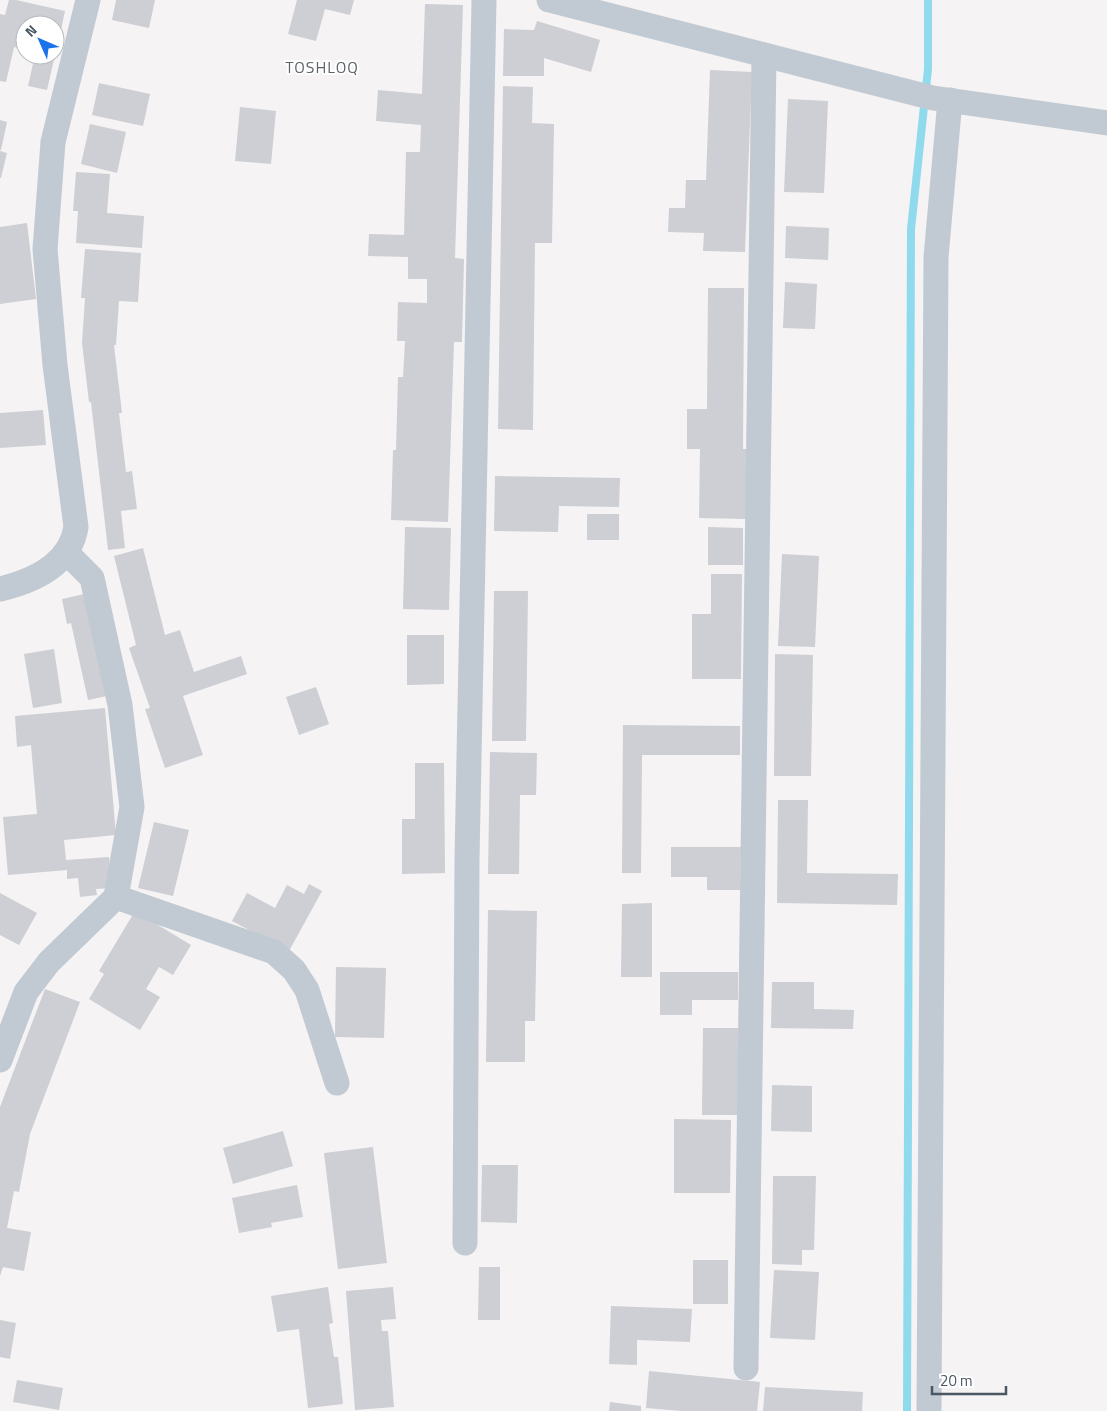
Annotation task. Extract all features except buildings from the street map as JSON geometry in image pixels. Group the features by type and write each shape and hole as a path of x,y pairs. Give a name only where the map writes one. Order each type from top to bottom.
{"street":[{"path":"0,589 40,574 67,553 75,536 76,517 55,365 44,249 53,142 88,0"},
{"path":"465,1243 467,849 484,0"},
{"path":"549,0 610,8 764,55 909,92 942,99 1107,123"},
{"path":"746,1368 764,55"},
{"path":"929,1411 936,257 942,99"},
{"path":"0,1060 26,992 49,962 116,897 132,807 120,705 92,578 67,553"},
{"path":"116,897 274,952 294,970 307,990 337,1084"}],"waterway":[{"path":"907,1411 911,229 928,69 928,0"}],"district":[{"name":"TOSHLOQ","path":"322,67"}]}
